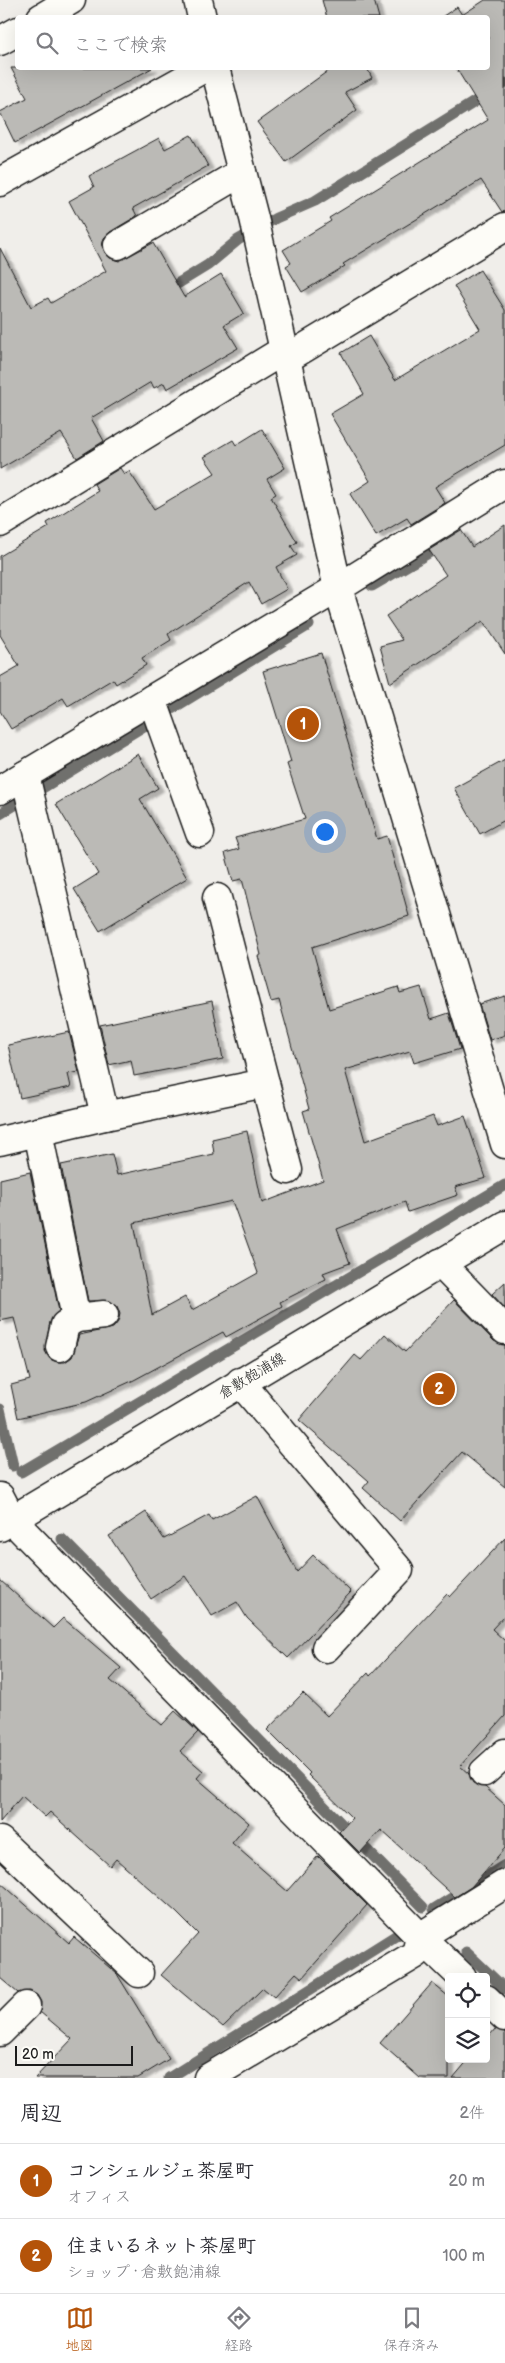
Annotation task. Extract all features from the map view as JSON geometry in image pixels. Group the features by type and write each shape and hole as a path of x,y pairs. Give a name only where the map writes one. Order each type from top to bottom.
{"street":[{"path":"46,15 71,0"},
{"path":"198,0 201,15"},
{"path":"0,41 15,33"},
{"path":"0,182 200,70"},
{"path":"216,70 254,218 338,588 505,1144"},
{"path":"118,246 242,172"},
{"path":"0,523 285,354 505,227"},
{"path":"0,790 29,789 158,713 338,588 505,484"},
{"path":"158,713 200,833"},
{"path":"29,789 105,1116"},
{"path":"217,898 288,1170"},
{"path":"0,1141 105,1116 265,1083"},
{"path":"38,1132 76,1318"},
{"name":"倉敷飽浦線","path":"4,1515 240,1382 505,1226"},
{"path":"440,1263 505,1330"},
{"path":"60,1347 65,1325 76,1318 104,1315"},
{"path":"240,1382 399,1570 326,1648"},
{"path":"4,1515 420,1937 458,1973"},
{"path":"484,1772 505,1753"},
{"path":"0,1841 139,1973"},
{"path":"224,2074 416,1954 420,1937 505,1884"},
{"path":"490,2003 505,2017"},
{"path":"0,2032 26,2006"}],"building":[{"path":"322,0 374,0 378,15 326,15"},
{"path":"485,0 505,0 505,211 502,212 481,180 343,264 345,266 302,292 286,266 291,263 283,250 331,221 329,218 488,120 457,70 490,70 490,15 462,15"},
{"path":"457,7 462,15 445,15"},
{"path":"11,68 15,68 15,70 148,70 15,143 0,112 27,98"},
{"path":"329,70 368,70 372,78 345,92 357,110 286,162 257,122"},
{"path":"191,135 208,166 133,208 137,216 110,232 104,238 102,246 110,258 119,261 153,243 184,297 221,274 244,313 224,325 238,348 167,389 164,383 154,388 151,382 91,418 104,441 77,458 61,433 0,469 0,248 31,307 48,298 51,303 106,271 69,201 94,187 89,176 159,138 165,149"},
{"path":"480,270 505,310 505,445 435,487 445,503 411,524 407,518 376,536 350,494 370,481 330,414 364,394 341,353 369,336 395,380 480,329 454,286"},
{"path":"262,429 285,468 267,479 276,494 271,497 297,542 291,546 297,555 276,567 287,589 261,604 249,582 168,634 171,640 142,658 146,665 116,684 113,679 68,706 63,698 11,729 0,711 0,677 19,666 0,635 0,556 49,527 47,523 98,491 94,484 120,468 124,474 129,471 154,509 215,473 204,457 233,440 236,445"},
{"path":"505,525 505,654 483,621 390,683 380,646 402,640 386,616 446,575 429,550 461,530 472,547"},
{"path":"321,653 377,839 387,836 409,916 312,947 329,1009 398,987 400,993 421,987 431,1019 449,1013 460,1049 414,1063 410,1051 345,1070 365,1141 433,1116 437,1126 465,1116 486,1178 455,1187 458,1195 408,1212 405,1202 337,1229 350,1263 323,1273 326,1279 280,1302 282,1306 226,1337 223,1332 134,1380 86,1402 18,1418 11,1385 30,1380 14,1318 0,1321 0,1179 30,1172 59,1311 50,1322 45,1351 50,1359 57,1362 65,1362 72,1357 79,1335 113,1328 118,1322 120,1314 117,1306 110,1301 88,1301 61,1165 112,1154 117,1175 214,1154 212,1139 247,1131 262,1203 323,1180 303,1111 309,1109 279,1000 271,1002 258,956 261,955 242,879 233,881 225,853 239,849 235,838 305,819 287,764 291,762 263,671","holes":["232,1201 258,1273 192,1310 185,1297 152,1315 134,1223"]},
{"path":"138,754 158,788 140,799 187,878 100,931 74,889 98,874 56,804"},
{"path":"505,760 505,820 480,834 454,788"},
{"path":"505,996 505,1035 490,1040 479,1004"},
{"path":"212,1001 223,1059 134,1076 131,1060 109,1065 100,1025"},
{"path":"69,1032 79,1072 68,1074 71,1087 20,1098 8,1045"},
{"path":"505,1282 505,1308 492,1294"},
{"path":"454,1300 494,1341 505,1345 505,1487 462,1452 400,1521 363,1488 369,1481 299,1420 355,1355 361,1360 385,1334 405,1352"},
{"path":"257,1496 297,1572 313,1555 351,1592 288,1658 247,1618 237,1602 212,1616 185,1576 151,1599 109,1536 146,1512 164,1539 209,1515 212,1520"},
{"path":"505,1538 505,1615 492,1629 505,1641 505,1716 460,1766 469,1774 473,1783 485,1787 505,1805 505,1848 471,1887 455,1897 381,1830 360,1853 339,1832 352,1818 308,1775 310,1773 267,1730 303,1693 327,1716 368,1673 370,1676 447,1594 450,1597"},
{"path":"0,1580 53,1628 63,1618 121,1668 110,1680 162,1725 175,1711 198,1732 180,1751 203,1771 197,1778 249,1823 232,1843 287,1891 318,1856 367,1905 302,1978 296,1973 274,1997 263,1988 223,2027 161,1975 198,1934 176,1912 116,1859 110,1866 50,1812 45,1817 22,1796 0,1822"},
{"path":"0,1882 69,1943 74,1937 117,1974 169,2059 138,2078 35,2078 72,2039 40,2012 41,2002 37,1995 30,1991 18,1993 0,1978"},
{"path":"432,1983 445,1994 445,2063 449,2063 449,2078 420,2078 380,2043"},
{"path":"495,2029 505,2032 505,2078 453,2078 466,2063 490,2063 490,2035"}],"waterway":[{"path":"164,292 208,265 238,240 276,218 315,201 505,83"},
{"path":"372,586 444,544"},
{"path":"0,814 309,625"},
{"path":"21,1472 505,1185"},
{"path":"0,1409 13,1466"},
{"path":"62,1539 423,1907"},
{"path":"434,1909 505,1865"},
{"path":"169,2078 397,1935"},
{"path":"466,1952 505,1989"}],"place":[{"name":"コンシェルジェ茶屋町","path":"303,724"},
{"name":"住まいるネット茶屋町","path":"439,1389"}]}
